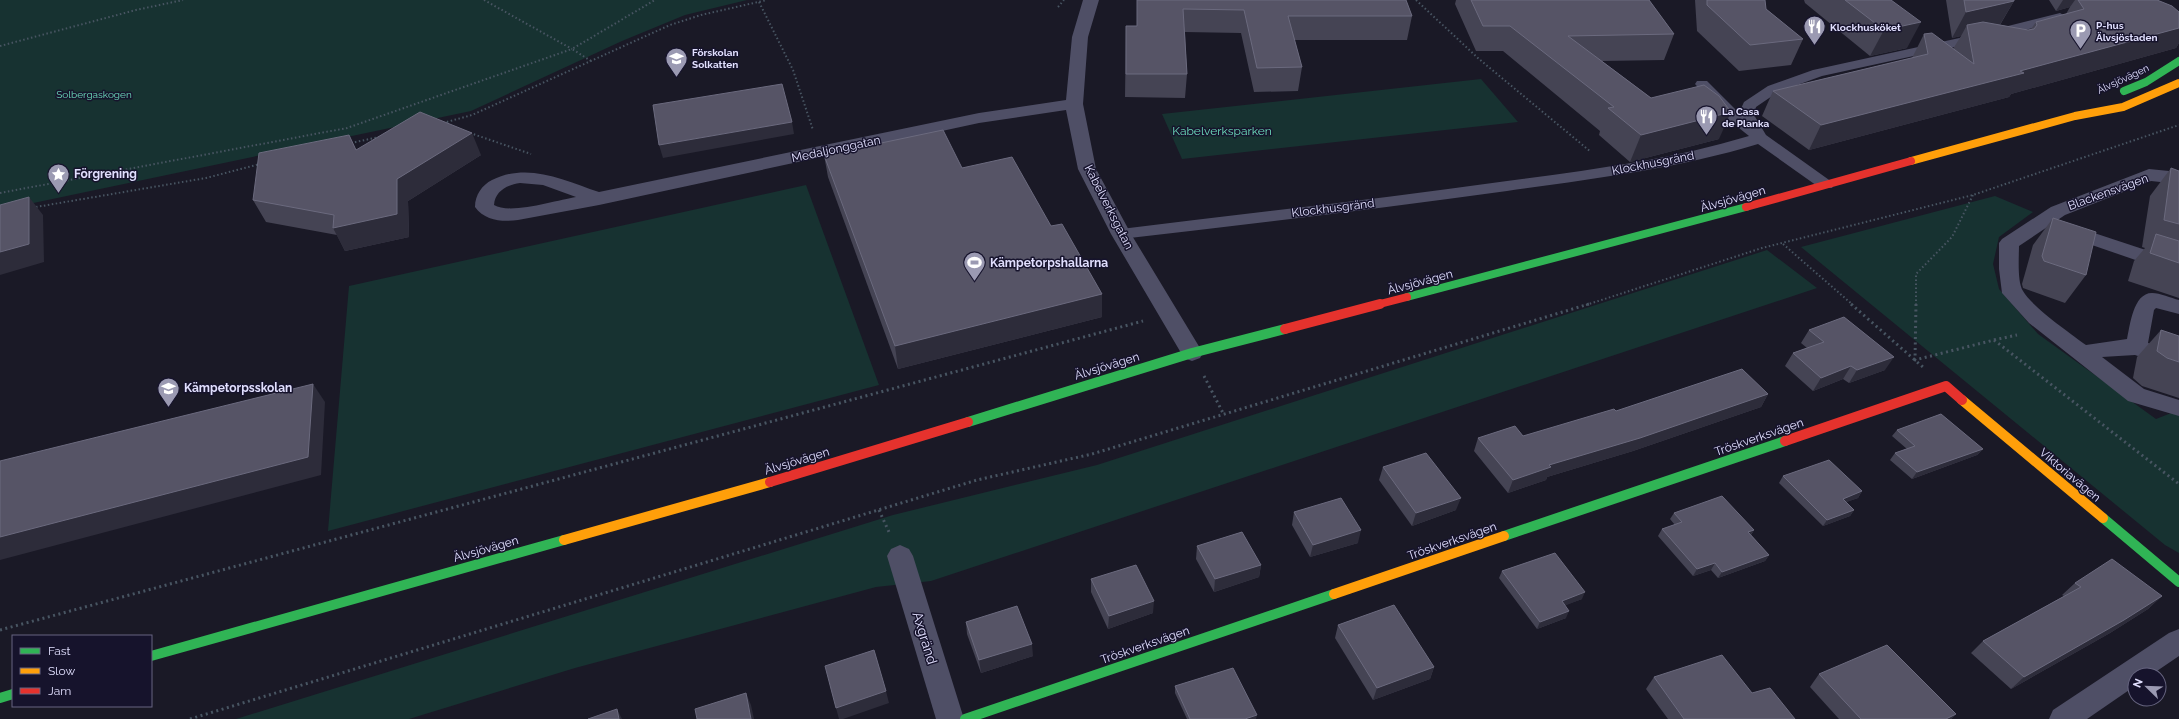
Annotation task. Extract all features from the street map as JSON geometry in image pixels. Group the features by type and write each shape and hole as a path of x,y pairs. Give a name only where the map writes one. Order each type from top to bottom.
{"main road":[{"name":"Älvsjövägen","path":"2114,95 2146,82 2179,61"},
{"name":"Älvsjövägen","path":"152,656 772,482 1192,353 1646,235 2075,116 2123,107 2179,83"},
{"name":"Älvsjövägen","path":"2075,116 2101,101"},
{"name":"Viktoriavägen","path":"1946,386 2179,582"},
{"name":"Tröskverksvägen","path":"966,719 1946,386"},
{"path":"0,698 12,694"}],"street":[{"name":"Kabelverksgatan","path":"1091,0 1080,37 1074,104 1087,169 1121,234 1192,353"},
{"name":"Medaljonggatan","path":"599,198 537,178 525,176 512,178 498,184 488,191 484,198 485,207 489,211 506,216 599,198 822,152 1019,110 1074,104"},
{"name":"Blackensvägen","path":"2179,178 2149,175 2058,211 2009,243 2009,269 2012,293 2037,318 2136,395 2179,408"},
{"name":"Blackensvägen","path":"2041,222 2179,268"},
{"path":"2136,347 2144,309 2151,300 2179,307"},
{"path":"2082,353 2117,347 2136,347 2179,362"},
{"name":"Axgränd","path":"900,556 950,719"},
{"path":"2063,719 2179,641"}],"lane":[{"path":"1760,138 1746,115 1749,105 1773,89 1818,73 1964,41 2070,15"},
{"path":"1964,41 1999,46"},
{"path":"1702,84 1718,104 1760,138 1826,185"},
{"name":"Klockhusgränd","path":"1121,234 1461,193 1615,171 1730,148 1760,138"}],"path":[{"path":"0,46 136,10 183,0"},
{"path":"484,0 591,61"},
{"path":"0,193 347,128 572,49 655,0"},
{"path":"448,126 441,124 472,115 670,25 701,14 767,0"},
{"path":"1058,7 1064,0"},
{"path":"1416,0 1479,59 1615,171"},
{"path":"759,2 793,70 816,141 822,152"},
{"path":"190,719 976,480 1092,454 1224,415 1633,291 1762,248 1783,244 1972,195 2179,125"},
{"path":"463,131 536,155"},
{"path":"351,143 381,137"},
{"path":"31,208 206,178 267,162"},
{"path":"1915,360 1916,274 1952,238 1972,195"},
{"path":"1783,244 1946,386"},
{"path":"0,630 1168,314"},
{"path":"1915,360 1994,340 2179,484"},
{"path":"1192,353 1224,415"}],"green space":[{"name":"Solbergaskogen","path":"0,0 747,0 685,15 622,41 471,111 0,210"},
{"name":"Kabelverksparken","path":"1481,79 1518,122 1182,159 1162,114"},
{"path":"806,185 879,385 328,531 349,286"},
{"path":"1995,196 2033,212 1999,237 1993,264 1999,289 2038,334 2156,419 2179,410 2179,553 2165,545 1801,247"},
{"path":"1767,250 1817,288 931,581 876,587 575,668 409,719 236,719 893,515 1097,465"}],"building":[{"path":"1137,0 1406,0 1412,16 1288,16 1302,67 1257,68 1244,10 1183,9 1187,74 1126,74 1126,26 1137,26"},
{"path":"1471,0 1649,0 1674,34 1568,36 1651,98 1704,85 1719,96 1731,112 1641,135 1608,108 1614,107 1510,26 1483,26"},
{"path":"1707,0 1765,0 1766,9 1803,39 1750,45 1707,5"},
{"path":"1845,0 1891,0 1921,22 1884,30"},
{"path":"1964,0 2014,0 2014,1 1966,12"},
{"path":"2078,0 2157,0 2172,6 2179,12 2179,28 2020,71 2024,73 1821,125 1773,91 1928,54 1924,34 1932,33 1974,64 1967,25 1983,22 2028,30 2034,29 2037,25 2036,22 2084,9"},
{"path":"782,84 792,122 659,145 653,105"},
{"path":"420,112 472,133 397,179 397,214 333,228 334,215 253,200 259,153 349,135 356,150"},
{"name":"Kämpetorpshallarna","path":"943,130 962,168 1012,157 1051,226 1062,224 1102,294 895,346 824,155"},
{"path":"2171,168 2179,171 2179,224 2164,220"},
{"path":"29,197 29,244 0,252 0,205"},
{"path":"2053,218 2096,232 2086,275 2044,261 2042,256"},
{"path":"2156,234 2179,241 2179,263 2150,253"},
{"path":"1844,317 1894,357 1857,370 1851,366 1821,378 1793,353 1824,342 1809,330"},
{"path":"2161,330 2179,336 2179,362 2167,358 2157,351"},
{"path":"1742,369 1768,394 1640,438 1549,465 1551,467 1513,480 1478,438 1515,426 1523,436 1614,409 1616,411"},
{"path":"313,384 308,457 0,537 0,461"},
{"path":"1941,414 1983,449 1917,472 1895,453 1915,446 1897,430"},
{"path":"1426,453 1461,498 1416,513 1383,467"},
{"path":"1829,460 1862,491 1843,499 1854,510 1827,520 1783,476"},
{"path":"1722,496 1754,530 1748,532 1769,555 1722,572 1715,563 1697,569 1662,529 1682,522 1674,513"},
{"path":"1341,498 1361,530 1313,545 1294,512"},
{"path":"1242,532 1261,565 1215,579 1197,546"},
{"path":"1555,553 1585,592 1562,601 1569,611 1540,622 1502,571"},
{"path":"2112,559 2162,596 2124,620 2024,677 1983,641 2081,587 2075,583"},
{"path":"1136,565 1154,601 1109,616 1091,579"},
{"path":"1394,605 1434,667 1377,688 1338,625"},
{"path":"1017,606 1032,644 979,660 966,622"},
{"path":"1887,645 1956,714 1946,719 1861,719 1819,674"},
{"path":"874,650 886,691 836,708 825,666"},
{"path":"1722,655 1752,693 1770,688 1795,719 1684,719 1654,677"},
{"path":"1233,668 1257,715 1245,719 1190,719 1175,686"},
{"path":"746,693 751,719 697,719 695,709"},
{"path":"617,709 619,719 588,719"}],"traffic: fast":[{"path":"2124,91 2146,82 2179,61"},
{"path":"1407,297 1746,207"},
{"path":"968,422 1192,353 1285,329"},
{"path":"1504,536 1785,441"},
{"path":"2103,518 2179,582"},
{"path":"152,656 564,540"},
{"path":"965,719 1334,594"},
{"path":"0,698 12,694"}],"traffic: slow":[{"path":"1911,161 2075,116 2123,107 2179,83"},
{"path":"1962,400 2103,518"},
{"path":"564,540 770,482"},
{"path":"1334,594 1504,536"}],"traffic: jam":[{"path":"1746,207 1911,161"},
{"path":"1285,329 1407,297"},
{"path":"1785,441 1946,386 1962,400"},
{"path":"770,482 968,422"}],"place":[{"name":"Klockhusköket","path":"1814,46"},
{"name":"P-hus Älvsjöstaden","path":"2080,50"},
{"name":"Förskolan Solkatten","path":"677,78"},
{"name":"La Casa de Planka","path":"1707,136"},
{"name":"Förgrening","path":"59,194"},
{"name":"Kämpetorpshallarna","path":"975,282"},
{"name":"Kämpetorpsskolan","path":"169,408"}]}
